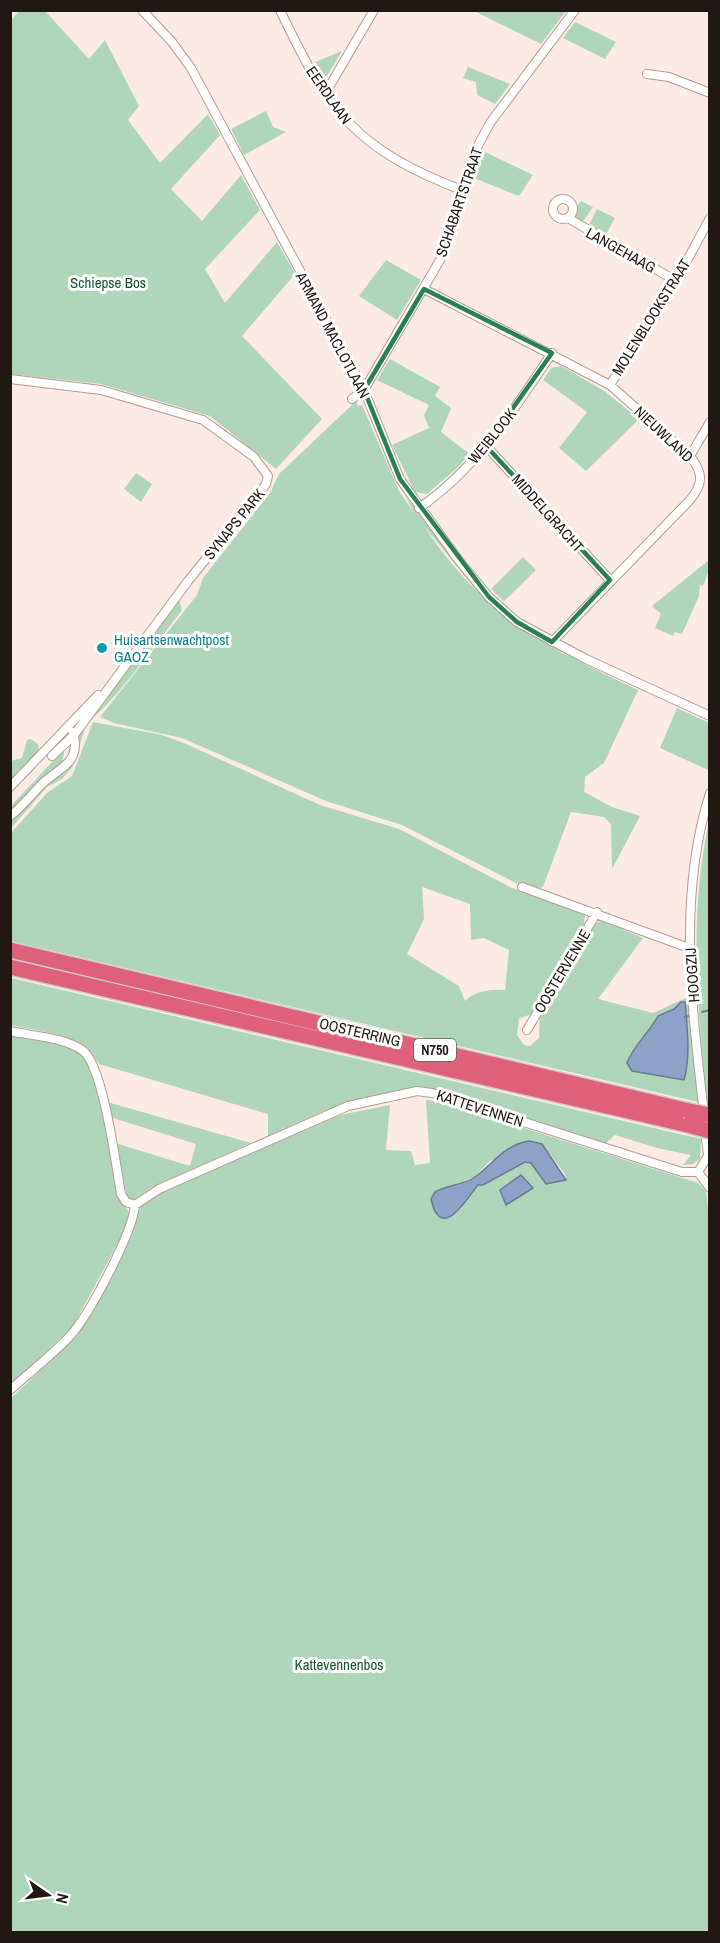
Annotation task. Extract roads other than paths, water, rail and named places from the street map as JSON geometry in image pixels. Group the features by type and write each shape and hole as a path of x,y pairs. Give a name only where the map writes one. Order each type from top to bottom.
{"highway":[{"name":"OOSTERRING","path":"10,950 710,1115"},
{"name":"OOSTERRING","path":"10,967 710,1131"}],"street":[{"name":"ARMAND MACLOTLAAN","path":"142,10 172,42 191,68 364,390 400,480 418,508 489,597 517,622 552,642 710,716"},
{"name":"EERDLAAN","path":"280,10 314,78 342,118 363,139 395,160 464,190"},
{"path":"325,94 374,10"},
{"name":"SCHABARTSTRAAT","path":"352,399 364,390 424,289 453,228 475,151 490,123 575,10"},
{"path":"647,74 669,77 710,93"},
{"name":"LANGEHAAG","path":"568,218 676,281"},
{"name":"MOLENBLOOKSTRAAT","path":"610,385 676,281 710,218"},
{"name":"NIEUWLAND","path":"424,289 552,353 610,385 690,456 702,477 699,488 552,642"},
{"name":"WEIBLOOK","path":"418,508 446,487 486,446 552,353"},
{"name":"SYNAPS PARK","path":"10,379 101,390 203,420 254,457 270,475 258,495 191,576 111,681 74,735 74,749 70,762 63,769"},
{"path":"690,456 710,422"},
{"name":"MIDDELGRACHT","path":"486,446 610,580"},
{"name":"SYNAPS PARK","path":"10,787 111,681"},
{"path":"52,756 74,735 70,724"},
{"path":"10,816 46,779 63,769 68,756 67,742 61,734"},
{"name":"HOOGZIJ","path":"698,1172 704,1167 708,1149 689,948 692,873 710,793"},
{"name":"OOSTERVENNE","path":"522,887 597,912 689,948"},
{"name":"OOSTERVENNE","path":"527,1030 597,912"},
{"path":"10,1031 71,1044 87,1054 97,1074 121,1194 126,1202 135,1205 132,1224 88,1308 70,1336 10,1390"},
{"name":"KATTEVENNEN","path":"135,1205 159,1189 328,1114 348,1106 417,1091 432,1093 682,1172 698,1172"},
{"path":"698,1172 710,1188"}],"water":[{"path":"681,1002 685,1002 688,1041 684,1080 632,1071 627,1063 637,1045 658,1016 674,1009"},
{"path":"529,1141 542,1144 566,1180 546,1184 531,1163 525,1162 483,1185 478,1185 461,1207 447,1218 441,1218 435,1212 431,1199 435,1192 471,1180 506,1150"},
{"path":"521,1175 533,1188 506,1205 500,1190"}],"waterway":[{"path":"702,1012 710,1010"},
{"path":"685,1017 689,1016"}],"place":[{"name":"Huisartsenwachtpost GAOZ","path":"102,648"}],"park label":[{"name":"Schiepse Bos","path":"108,282"},
{"name":"Kattevennenbos","path":"339,1664"}]}
